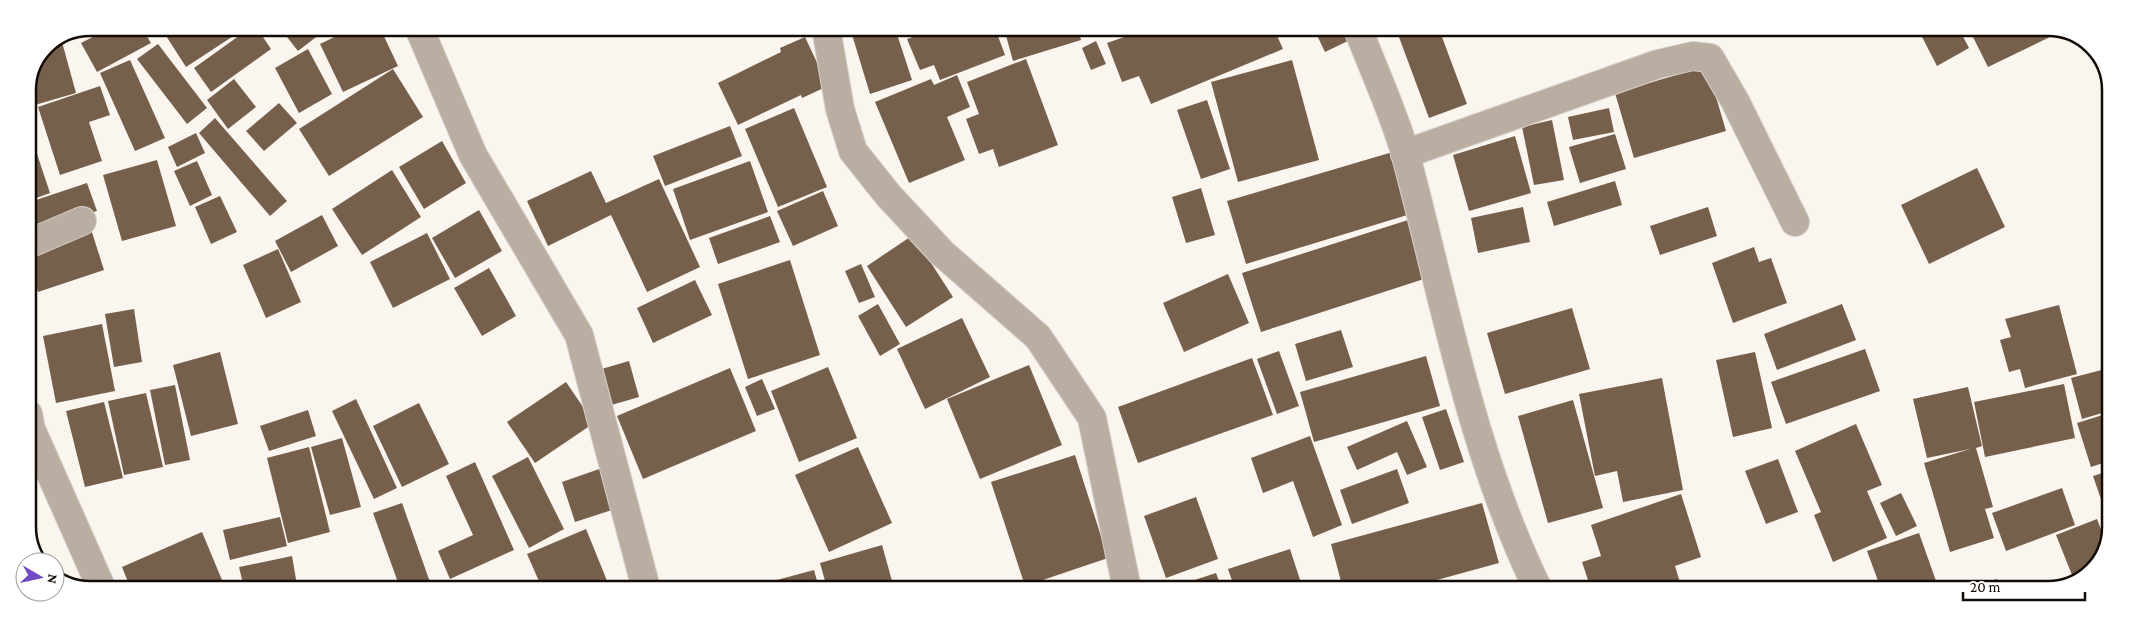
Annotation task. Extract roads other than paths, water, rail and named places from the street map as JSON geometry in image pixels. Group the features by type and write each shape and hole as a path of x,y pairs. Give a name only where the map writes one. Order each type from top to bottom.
{"street":[{"path":"422,36 473,155 579,334 644,581"},
{"path":"827,36 840,109 853,151 888,195 942,253 1038,337 1092,418 1126,581"},
{"path":"1361,36 1405,154 1468,404 1517,545 1534,581"},
{"path":"1405,154 1658,64 1693,56 1710,58 1734,101 1795,222"},
{"path":"36,241 82,221"},
{"path":"36,440 98,581"}]}
